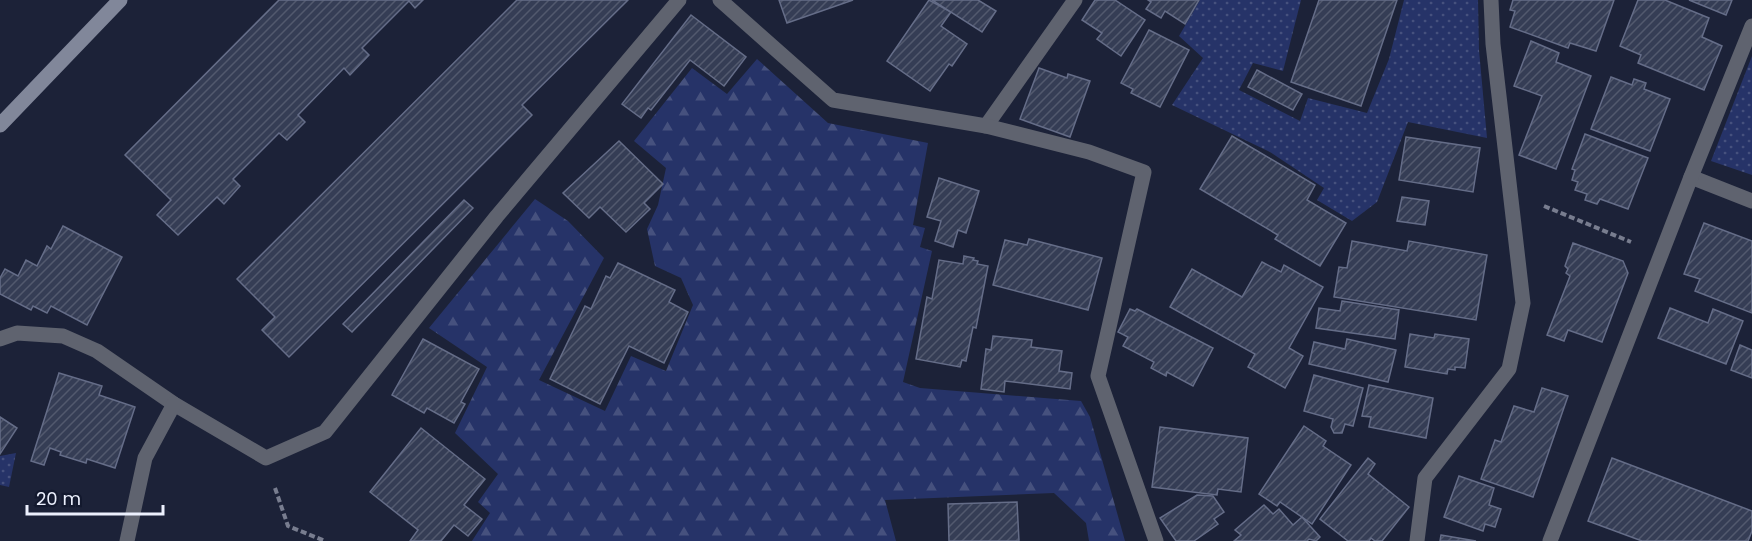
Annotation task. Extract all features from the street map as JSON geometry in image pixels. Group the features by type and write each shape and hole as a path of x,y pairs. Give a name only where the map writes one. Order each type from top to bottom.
{"street":[{"path":"0,125 120,0"},
{"path":"0,339 17,333 63,336 97,351 174,404 266,458 325,432 497,216 679,0"},
{"path":"720,0 833,100 986,126 1089,152 1144,172 1098,376 1156,541"},
{"path":"986,126 1075,0"},
{"path":"1417,541 1425,478 1509,369 1522,303 1493,44 1491,0"},
{"path":"1550,541 1752,26"},
{"path":"1691,177 1752,201"},
{"path":"127,541 146,458 174,404"}],"path":[{"path":"1510,192 1661,255"},
{"path":"266,458 288,526 325,541"}],"green space":[{"path":"1200,0 1301,0 1283,71 1253,63 1239,90 1300,121 1308,98 1367,113 1389,59 1404,0 1478,0 1479,50 1487,138 1408,122 1377,202 1352,221 1317,200 1324,188 1270,152 1172,105 1203,58 1179,36"},
{"path":"1752,56 1752,175 1711,161"},
{"path":"757,59 828,123 928,143 913,225 925,228 920,247 932,251 903,382 920,388 1081,401 1090,417 1125,541 1089,541 1086,523 1054,493 885,500 896,541 472,541 490,513 478,502 498,474 455,433 487,367 429,328 535,199 568,221 604,258 539,380 605,411 631,356 666,371 693,305 681,278 655,266 647,229 658,205 666,168 634,141 692,68 727,94"},
{"path":"16,453 9,487 0,485 0,456"}],"building":[{"path":"279,0 423,0 415,8 409,1 362,48 369,55 350,75 344,68 298,115 305,122 287,140 279,133 233,179 240,186 224,204 217,197 178,235 157,215 171,200 125,155"},
{"path":"517,0 628,0 522,105 532,115 289,357 262,330 275,317 237,279"},
{"path":"779,0 853,0 787,23"},
{"path":"929,0 951,12 941,26 967,44 952,66 949,64 930,91 887,61"},
{"path":"932,0 978,0 996,11 982,32"},
{"path":"1095,0 1115,0 1145,20 1121,56 1097,39 1102,33 1082,20"},
{"path":"1148,0 1199,0 1185,24 1165,11 1161,18 1146,9 1151,2"},
{"path":"1319,0 1397,0 1361,106 1291,82"},
{"path":"1513,0 1614,0 1596,51 1570,43 1568,48 1510,27 1515,11 1510,10"},
{"path":"1638,0 1665,0 1709,18 1702,37 1722,46 1704,90 1638,63 1641,55 1620,46"},
{"path":"1689,0 1732,0 1726,15"},
{"path":"691,15 746,57 724,86 690,60 651,110 648,108 641,118 622,104"},
{"path":"1149,30 1189,50 1160,107 1131,93 1133,89 1121,83"},
{"path":"1531,41 1559,53 1556,62 1591,76 1556,169 1519,155 1542,96 1514,86"},
{"path":"1039,68 1067,78 1068,74 1090,81 1070,137 1020,119"},
{"path":"1257,70 1302,94 1293,110 1248,87"},
{"path":"1611,77 1632,85 1634,79 1646,83 1644,89 1670,99 1650,151 1591,129"},
{"path":"1585,134 1648,158 1628,209 1600,199 1597,204 1585,200 1587,194 1575,190 1578,182 1572,180 1575,170 1572,169"},
{"path":"1232,136 1315,185 1307,200 1346,223 1320,266 1275,239 1278,235 1200,189"},
{"path":"1406,137 1480,148 1473,192 1399,180"},
{"path":"619,141 663,184 644,203 650,209 626,232 600,207 589,218 563,193"},
{"path":"939,178 979,191 966,233 958,230 953,247 935,241 941,221 927,217"},
{"path":"1402,197 1429,201 1425,225 1397,221"},
{"path":"464,200 473,208 352,332 343,324"},
{"path":"1704,223 1752,241 1752,313 1695,291 1700,279 1684,274"},
{"path":"63,226 122,257 87,325 51,306 47,313 33,306 31,310 0,294 0,278 5,269 18,276 26,260 37,266 47,246 51,249"},
{"path":"1029,239 1102,258 1088,310 993,285 1005,240 1027,245"},
{"path":"1352,241 1407,251 1409,241 1487,255 1476,320 1334,297 1339,267 1347,268"},
{"path":"1573,243 1623,261 1628,273 1602,342 1568,330 1564,341 1547,335 1570,276 1566,273 1568,269 1565,266"},
{"path":"964,256 974,258 973,260 978,261 977,264 988,266 976,328 973,327 966,361 962,360 960,367 916,359 927,297 932,299 939,260 963,264"},
{"path":"1262,262 1281,272 1284,265 1323,287 1289,348 1303,356 1285,388 1248,367 1255,354 1170,307 1192,269 1242,297"},
{"path":"618,263 675,290 669,302 688,312 664,363 629,346 600,404 550,379 585,306 591,309 606,276 610,278"},
{"path":"1342,301 1399,310 1395,339 1316,328 1319,308 1340,311"},
{"path":"1670,308 1708,323 1713,309 1743,321 1726,364 1658,338"},
{"path":"1130,309 1135,311 1137,309 1213,348 1193,386 1167,372 1166,376 1151,368 1154,362 1123,346 1128,337 1118,332"},
{"path":"1410,334 1434,338 1435,334 1469,339 1465,368 1448,369 1447,374 1405,367"},
{"path":"993,336 1032,340 1031,347 1062,351 1059,371 1072,373 1070,389 1005,381 1004,392 981,389 986,349 991,350"},
{"path":"423,339 479,369 461,402 465,404 454,423 427,408 424,413 392,395"},
{"path":"1347,339 1396,350 1388,382 1309,364 1314,342 1345,349"},
{"path":"1740,345 1752,350 1752,378 1731,370"},
{"path":"59,373 102,386 99,395 135,407 115,468 87,459 86,463 60,455 61,452 50,448 44,465 31,461"},
{"path":"1314,375 1363,388 1353,426 1345,424 1342,433 1334,433 1331,427 1333,419 1304,411"},
{"path":"1369,385 1433,398 1426,438 1369,427 1371,417 1362,416"},
{"path":"1542,388 1568,396 1533,497 1481,479 1495,440 1501,442 1514,406 1534,412"},
{"path":"0,417 17,428 0,454"},
{"path":"1304,426 1326,441 1323,446 1351,465 1312,524 1280,502 1277,506 1259,494"},
{"path":"1160,427 1248,438 1241,492 1218,489 1217,495 1152,487"},
{"path":"421,428 485,479 464,505 482,519 468,536 454,525 441,541 410,541 418,530 370,492"},
{"path":"1368,458 1375,464 1368,474 1409,507 1382,541 1375,541 1371,538 1369,541 1348,541 1320,519"},
{"path":"1612,458 1752,511 1752,531 1748,541 1642,541 1588,521"},
{"path":"1459,476 1494,488 1489,505 1501,509 1495,527 1485,524 1483,531 1444,517"},
{"path":"1197,495 1213,496 1224,512 1214,519 1218,524 1194,541 1176,541 1160,518"},
{"path":"1017,502 1019,541 949,541 948,504"},
{"path":"1264,505 1273,514 1279,509 1293,525 1302,517 1320,537 1316,541 1309,539 1307,541 1234,541 1241,535 1235,530"},
{"path":"1441,535 1476,541 1440,541"}]}
